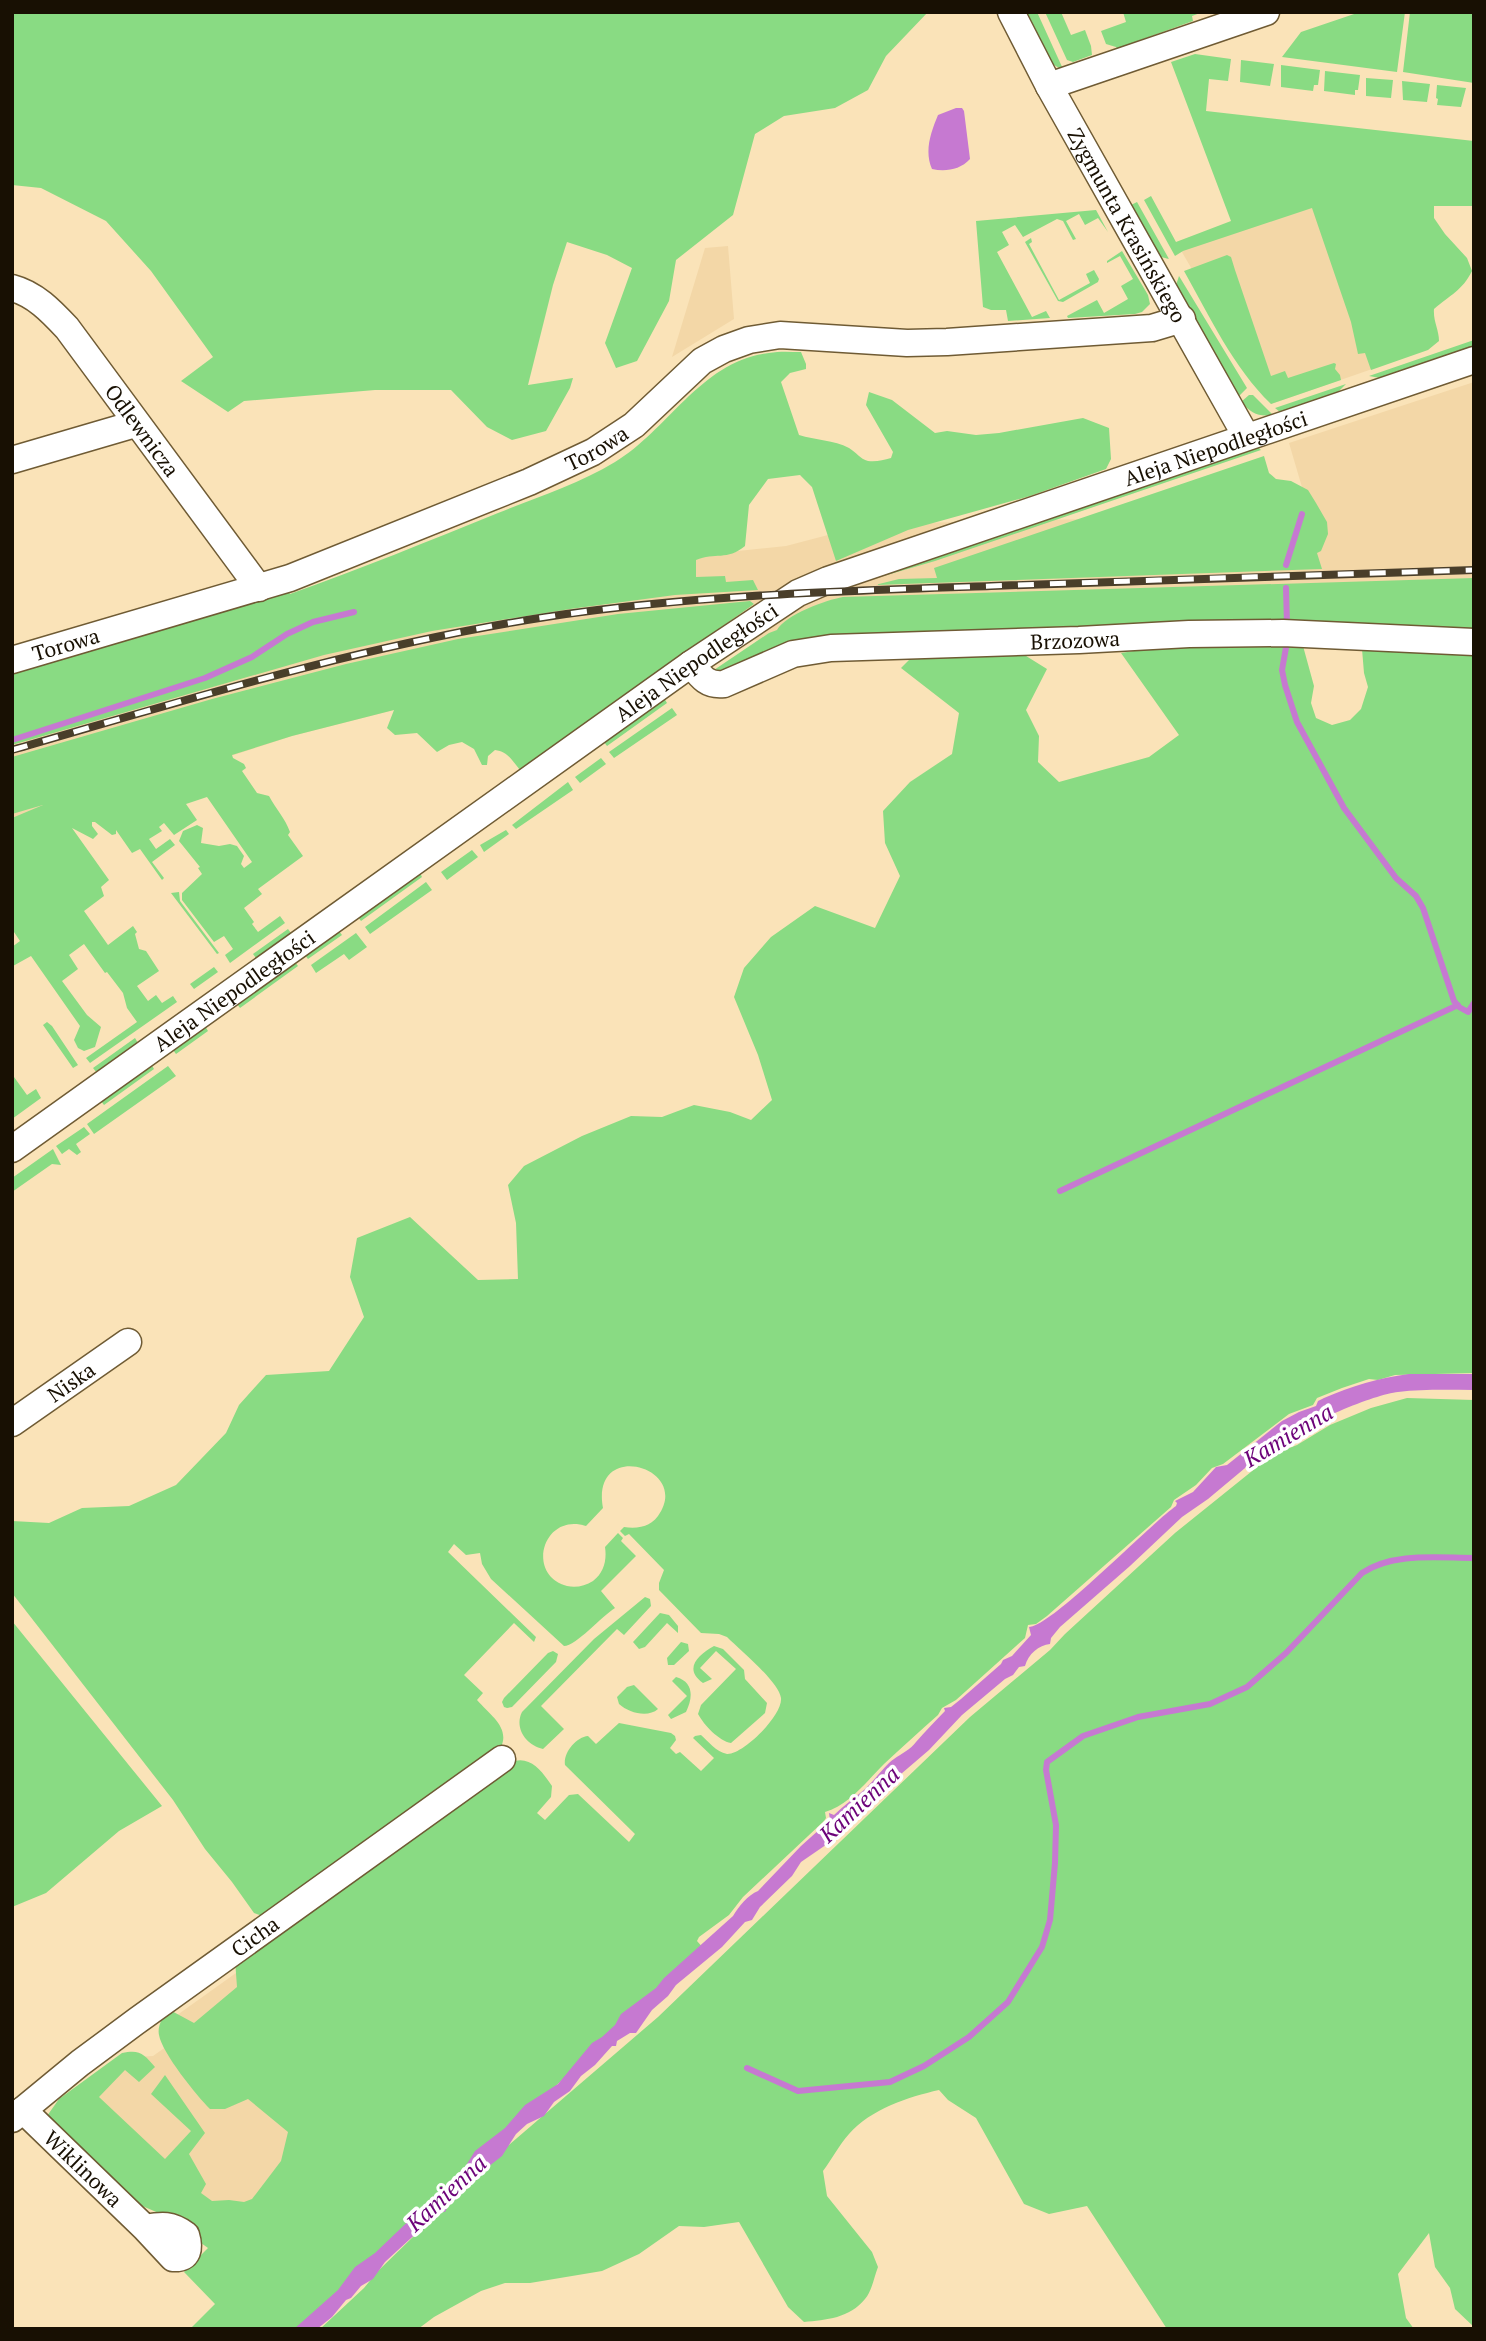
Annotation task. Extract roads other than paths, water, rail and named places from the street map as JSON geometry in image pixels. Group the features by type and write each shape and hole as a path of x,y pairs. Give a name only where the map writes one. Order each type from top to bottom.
{"street":[{"name":"Zygmunta Krasińskiego","path":"1011,12 1049,86 1246,436"},
{"path":"1049,86 1266,12"},
{"name":"Odlewnicza","path":"12,288 45,305 66,328 259,588"},
{"name":"Torowa","path":"12,660 290,578 529,482 587,456 634,425 697,365 718,352 749,340 780,335 907,343 947,342 1152,328 1182,319"},
{"name":"Aleja Niepodległości","path":"12,1149 691,664 798,593 828,580 1474,360"},
{"path":"12,460 135,424"},
{"name":"Brzozowa","path":"691,664 703,679 717,685 793,654 831,648 1283,633 1474,642"},
{"name":"Niska","path":"12,1423 128,1342"},
{"name":"Cicha","path":"18,2115 80,2063 502,1759"},
{"name":"Wiklinowa","path":"18,2115 145,2228"}],"water":[{"path":"962,108 964,111 970,159 962,166 952,169 932,169 929,148 935,121 938,115"},
{"name":"Kamienna","path":"1409,1374 1474,1374 1474,1390 1398,1392 1340,1411 1308,1426 1290,1441 1282,1442 1263,1453 1182,1517 1060,1627 1051,1638 1050,1644 1034,1651 1025,1666 1019,1667 1013,1675 962,1715 929,1750 880,1792 833,1840 801,1862 792,1876 760,1907 752,1920 745,1922 722,1947 676,1985 652,2010 636,2033 630,2033 617,2041 616,2046 612,2046 581,2076 570,2091 554,2102 544,2116 527,2124 516,2134 502,2156 479,2174 468,2188 464,2186 445,2212 437,2210 434,2217 385,2262 373,2279 346,2300 332,2317 317,2329 294,2329 338,2290 355,2267 375,2253 465,2167 475,2151 505,2128 525,2105 558,2084 592,2043 615,2025 621,2014 656,1988 733,1916 744,1901 758,1891 830,1820 829,1813 834,1815 864,1790 891,1761 914,1745 945,1711 944,1708 951,1707 1003,1660 1012,1656 1031,1635 1029,1627 1041,1623 1058,1611 1176,1506 1175,1501 1193,1492 1216,1467 1227,1465 1282,1421 1316,1406 1318,1401 1365,1383"}],"waterway":[{"path":"1286,565 1302,514"},
{"path":"1286,588 1287,625"},
{"path":"12,740 205,678 252,657 287,634 313,622 354,612"},
{"path":"1287,642 1282,670 1297,722 1344,808 1396,878 1416,896 1423,908 1454,1001 1468,1012 1474,1003"},
{"path":"1060,1191 1458,1005"},
{"path":"747,2068 798,2091 890,2082 924,2066 969,2037 1008,2002 1042,1947 1050,1920 1056,1825 1046,1770 1047,1762 1083,1736 1138,1717 1210,1704 1247,1687 1286,1653 1362,1573 1374,1566 1402,1559 1474,1558"}],"railway":[{"path":"12,750 277,675 411,642 546,617 601,610 823,592 1474,570"}]}
